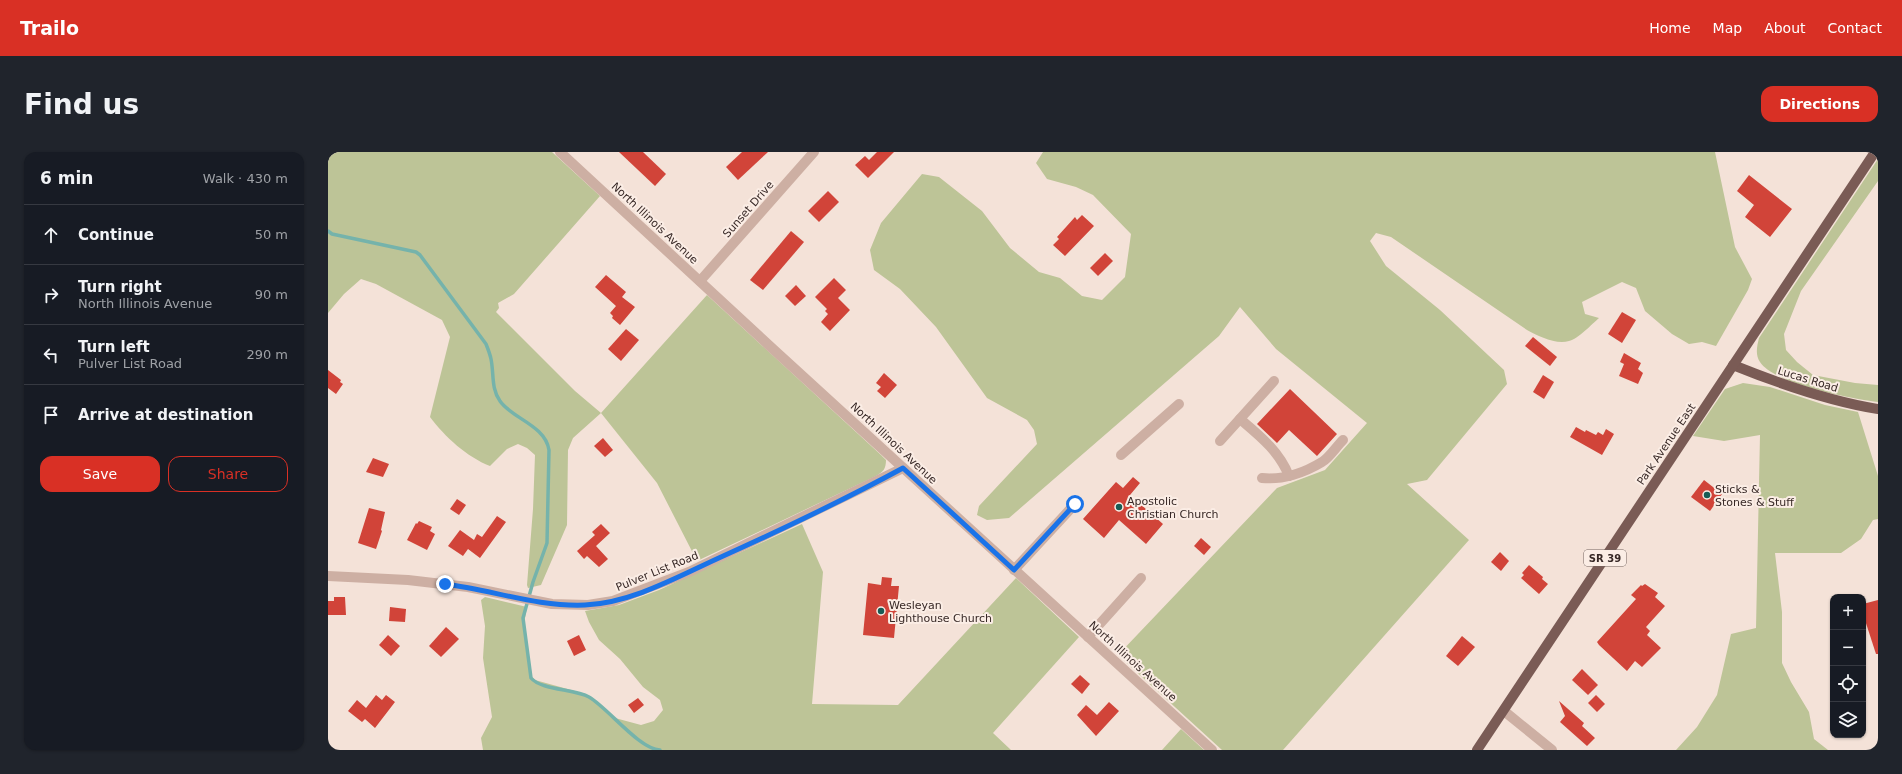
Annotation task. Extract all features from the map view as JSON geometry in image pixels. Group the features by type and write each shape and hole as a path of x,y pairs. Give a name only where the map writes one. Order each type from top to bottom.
{"main road":[{"name":"Park Avenue East","path":"1477,750 1875,152"},
{"name":"Lucas Road","path":"1733,365 1779,383 1822,397 1878,409"}],"street":[{"name":"North Illinois Avenue","path":"560,152 1212,750"},
{"name":"Sunset Drive","path":"700,281 814,152"},
{"path":"1220,441 1274,381"},
{"path":"1121,455 1179,404"},
{"path":"1240,418 1274,449 1283,462 1289,476"},
{"path":"1262,478 1276,479 1289,476 1322,462 1343,440"},
{"name":"Pulver List Road","path":"328,576 408,580 460,586 562,605 588,605 613,601 644,590 756,541 903,468"},
{"path":"1014,570 1075,504"},
{"path":"1088,637 1141,578"},
{"path":"1504,710 1552,750"}],"green space":[{"path":"328,152 552,152 600,196 514,294 498,303 499,308 496,312 575,391 601,413 573,438 568,450 567,525 541,585 528,588 527,585 533,509 535,455 527,448 518,444 507,449 490,466 481,462 457,446 442,432 430,417 450,337 442,320 376,284 361,279 344,294 328,313"},
{"path":"1043,152 1715,152 1735,247 1752,279 1748,290 1716,346 1702,342 1689,344 1672,334 1645,311 1636,288 1622,282 1582,302 1585,314 1599,318 1573,340 1558,342 1527,330 1391,237 1376,233 1370,241 1386,266 1440,310 1504,370 1507,384 1427,480 1407,484 1469,540 1283,750 1222,750 1118,655 1277,488 1325,470 1367,423 1276,349 1240,307 1219,336 1009,518 987,520 977,515 979,506 1037,444 1034,430 1027,420 987,398 936,327 900,289 874,270 870,250 881,223 922,174 939,177 982,211 1010,248 1039,272 1060,278 1082,296 1102,300 1125,277 1131,234 1093,195 1076,187 1047,179 1036,163"},
{"path":"1878,159 1878,181 1801,291 1784,334 1786,350 1797,362 1813,375 1855,383 1878,385 1878,402 1833,394 1797,384 1768,370 1760,362 1757,356 1757,350 1759,338"},
{"path":"707,295 881,455 886,460 885,468 876,476 697,561 657,483 601,413"},
{"path":"1743,383 1770,387 1825,405 1858,412 1878,476 1878,519 1873,520 1861,539 1841,553 1775,553 1782,612 1782,663 1791,682 1809,712 1814,739 1828,750 1676,750 1697,727 1717,695 1731,634 1756,628 1760,435 1724,441 1693,436 1725,389"},
{"path":"802,524 823,572 812,704 898,705 1016,578 1079,637 993,733 1011,750 483,750 481,738 492,717 483,658 485,626 481,600 485,597 527,607 524,624 532,677 535,680 582,693 591,697 615,718 641,725 654,721 663,710 660,700 643,687 620,659 599,640 585,611 619,605 659,590"},
{"path":"1181,729 1204,750 1162,750"}],"building":[{"path":"619,152 643,152 666,174 655,186"},
{"path":"742,152 768,152 738,180 726,167"},
{"path":"877,152 894,152 868,178 855,165 865,156 869,160"},
{"path":"1749,175 1792,209 1770,237 1745,217 1754,205 1737,191"},
{"path":"828,191 839,202 819,222 808,211"},
{"path":"1082,215 1094,226 1065,256 1053,245 1059,239 1057,237 1075,217 1077,220"},
{"path":"791,231 804,242 763,290 750,280"},
{"path":"1105,253 1113,261 1098,276 1090,268"},
{"path":"606,275 626,292 622,297 635,307 620,325 612,318 613,316 610,313 616,306 595,287"},
{"path":"834,278 846,290 838,298 850,310 830,331 821,322 828,314 825,311 827,309 815,297"},
{"path":"796,285 806,296 795,306 785,296"},
{"path":"1622,312 1636,320 1622,343 1608,334"},
{"path":"626,329 639,340 621,361 608,349"},
{"path":"1533,337 1557,357 1550,366 1525,346"},
{"path":"1624,353 1641,363 1638,369 1643,373 1638,384 1619,376 1624,364 1620,362"},
{"path":"328,370 341,380 340,382 343,384 336,394 328,388"},
{"path":"884,373 897,385 885,398 877,391 881,387 876,383"},
{"path":"1543,375 1554,382 1544,399 1533,392"},
{"path":"1290,389 1337,434 1317,456 1289,430 1277,443 1257,424"},
{"path":"1576,427 1585,432 1586,430 1596,435 1598,432 1603,435 1606,429 1614,434 1602,455 1570,437"},
{"path":"603,438 613,450 605,457 594,446"},
{"path":"373,458 389,464 383,477 366,472"},
{"name":"Apostolic Christian Church","path":"1133,477 1140,483 1130,495 1163,524 1146,544 1119,520 1104,538 1083,519 1116,482 1123,488"},
{"name":"Sticks & Stones & Stuff","path":"1704,480 1722,494 1710,511 1691,497"},
{"path":"457,499 466,505 459,515 450,509"},
{"path":"369,508 385,512 382,531 376,549 358,543"},
{"path":"497,516 506,522 480,558 468,549 463,556 448,546 460,530 474,540 477,534 482,537"},
{"path":"419,521 432,527 430,531 435,534 427,550 407,540 416,523 417,524"},
{"path":"601,524 610,533 596,546 608,559 599,567 587,556 584,559 577,551 595,535 592,532"},
{"path":"1201,538 1211,547 1204,555 1194,546"},
{"path":"1500,552 1509,561 1501,571 1491,562"},
{"path":"1529,565 1543,577 1542,579 1548,584 1539,594 1521,578 1524,575 1522,573"},
{"name":"Wesleyan Lighthouse Church","path":"882,577 892,578 891,586 899,586 894,638 863,635 868,583 881,585"},
{"path":"1645,584 1658,593 1655,597 1665,606 1646,627 1650,631 1647,635 1661,648 1642,667 1635,661 1627,671 1597,642 1636,599 1631,595 1641,585 1642,586"},
{"path":"334,597 345,597 346,615 328,615 328,601 334,601"},
{"path":"1878,600 1878,654 1876,654 1866,623 1866,603"},
{"path":"390,607 406,609 405,622 389,621"},
{"path":"446,627 459,639 441,657 429,646"},
{"path":"388,635 400,646 391,656 379,645"},
{"path":"579,635 586,650 574,656 567,641"},
{"path":"1462,636 1475,647 1458,666 1446,656"},
{"path":"1582,669 1598,685 1588,695 1572,680"},
{"path":"1080,675 1090,684 1082,694 1071,684"},
{"path":"376,695 382,700 386,695 395,702 375,728 365,719 362,722 348,711 357,700 366,708"},
{"path":"1596,695 1605,704 1597,712 1588,703"},
{"path":"638,698 644,705 634,713 628,705"},
{"path":"1559,701 1584,723 1582,726 1595,738 1587,746 1560,722 1565,716"},
{"path":"1109,702 1119,711 1096,736 1077,715 1086,705 1097,715"}],"waterway":[{"path":"328,231 332,234 416,252 420,255 486,344 490,353 494,386 497,396 505,407 535,428 541,434 546,441 549,450 547,543 533,582 523,618 531,678 542,685 583,694 589,697 597,702 633,736 652,748 660,750"}],"place":[{"name":"Sticks & Stones & Stuff","path":"1707,495"},
{"name":"Apostolic Christian Church","path":"1119,507"},
{"name":"Wesleyan Lighthouse Church","path":"881,611"}],"route":[{"path":"445,584 491,591 552,604 575,606 613,601 690,572 903,468 1014,570 1075,504"}]}
